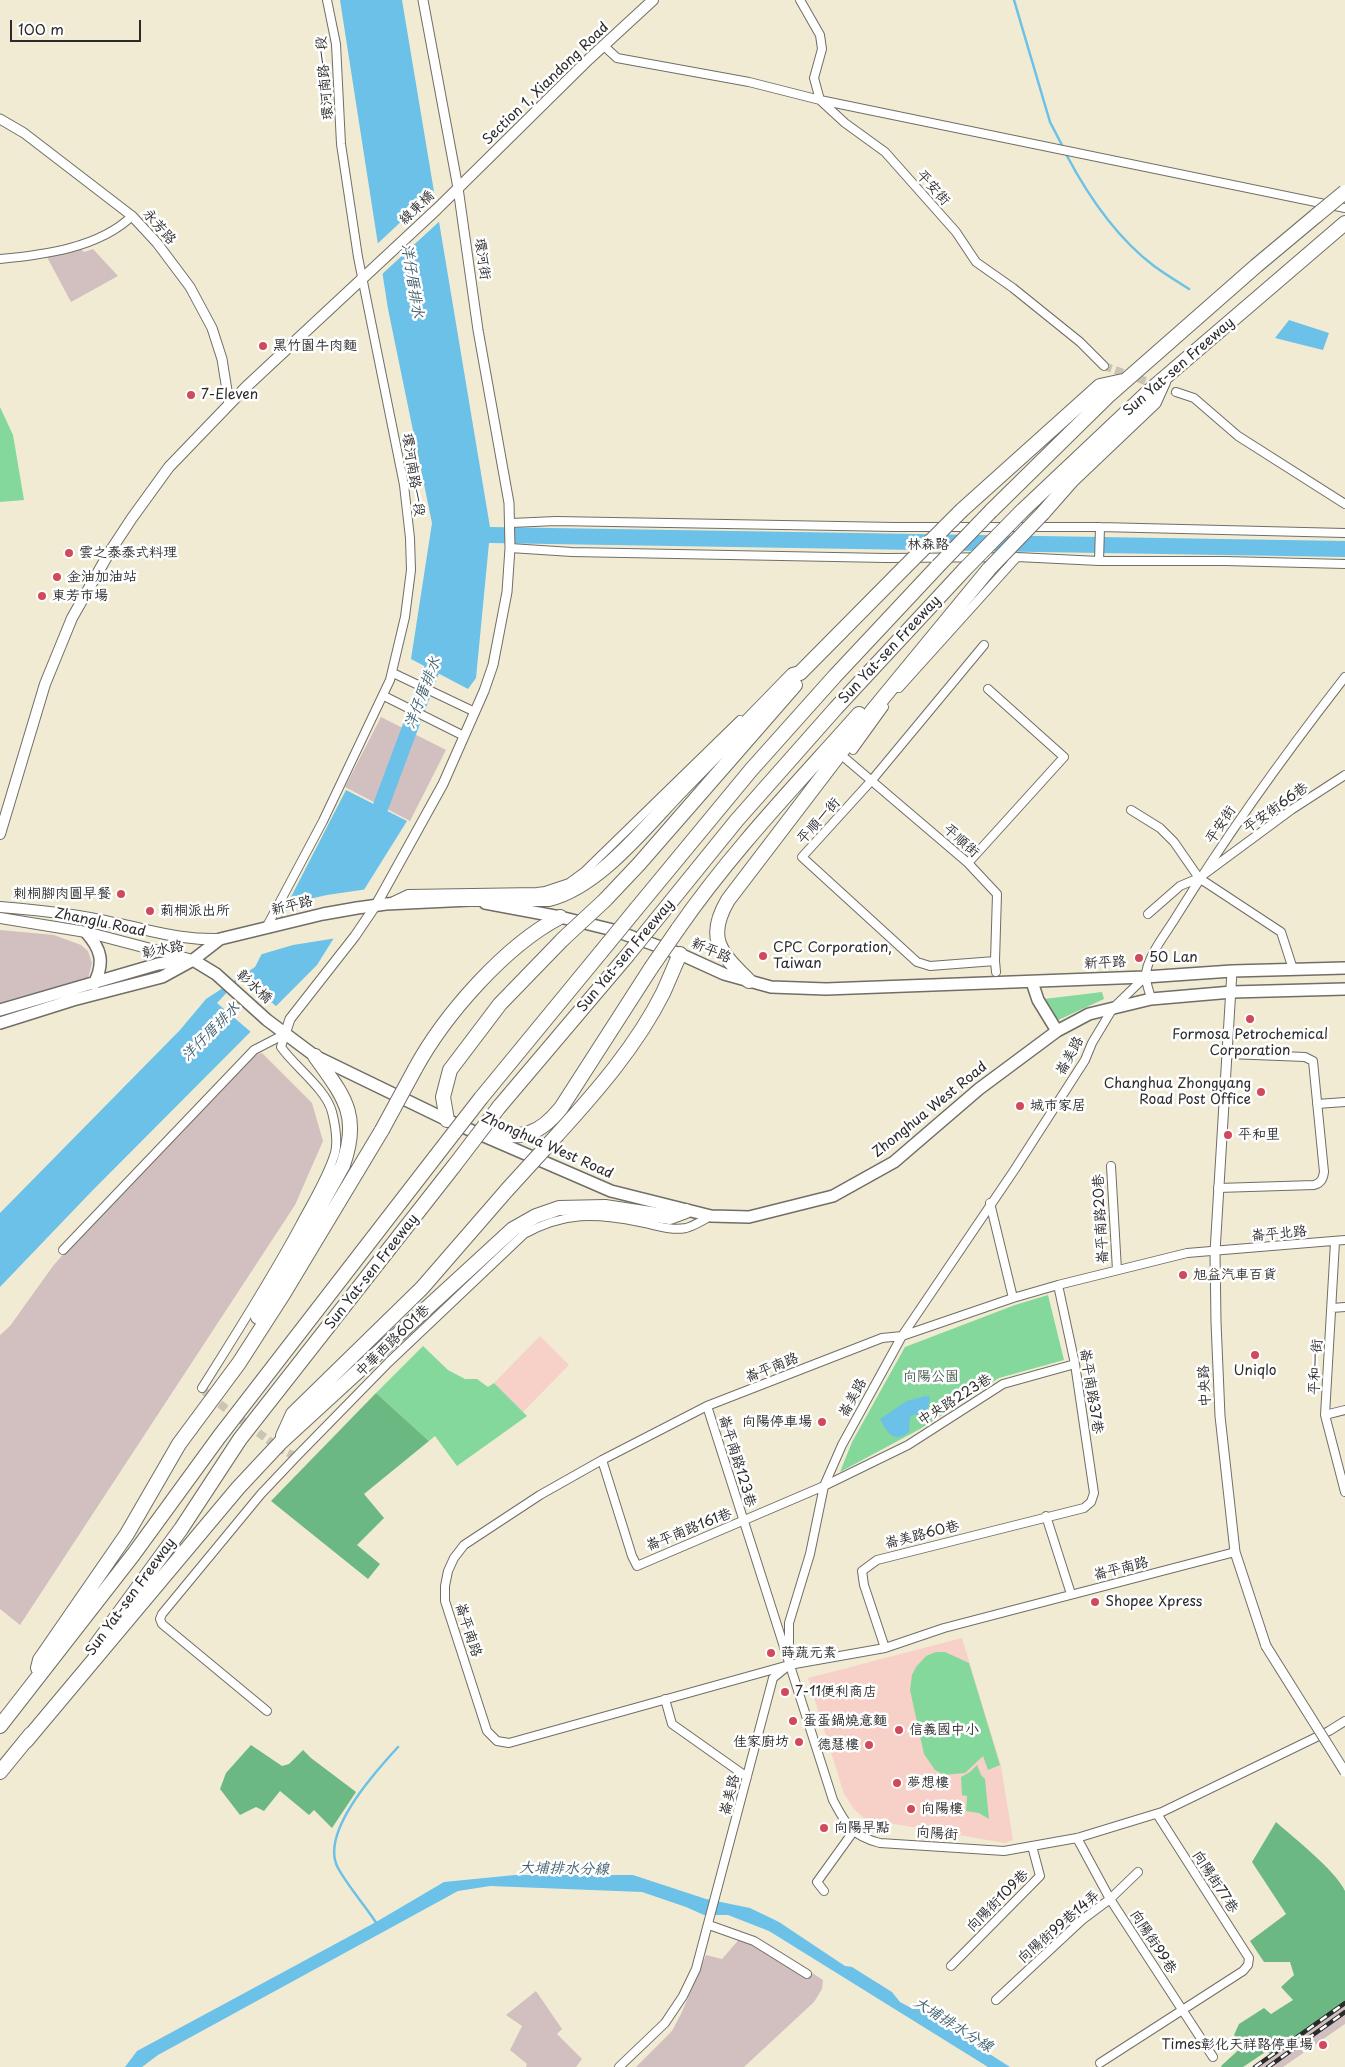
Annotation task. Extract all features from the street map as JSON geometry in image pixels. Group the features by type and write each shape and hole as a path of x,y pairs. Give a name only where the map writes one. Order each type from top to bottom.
{"highway":[{"name":"Sun Yat-sen Freeway","path":"0,1726 133,1555 272,1367 481,1098 636,908 783,734 991,510 1126,380 1256,266 1345,192"},
{"name":"Sun Yat-sen Freeway","path":"0,1772 26,1741 181,1529 240,1439 499,1107 626,957 737,820 823,723 966,569 1022,512 1148,392 1341,227"},
{"path":"464,899 549,899 584,885 618,854 793,675 800,673 962,510 1100,386 1126,380"},
{"path":"749,981 724,953 718,943 716,929 720,914 728,900 872,710 934,637 940,627 989,569 1072,480 1154,402 1164,380"},
{"path":"482,1134 520,1136 536,1131 550,1122 562,1108 651,968 711,882 930,632 940,627"},
{"path":"447,1120 444,1097 450,1070 500,1004 639,864 799,681 800,673"},
{"path":"179,1444 240,1362 284,1293 382,1130 415,1069 439,1032 493,968 533,932 560,917"},
{"path":"281,1442 293,1414 422,1288 507,1190 586,1104 637,1036 663,993 680,954"},
{"path":"33,1684 40,1660 126,1534 199,1408 270,1297 342,1165 350,1146 351,1122 347,1106 315,1056"},
{"path":"26,1741 238,1488 281,1442 513,1229 536,1216 559,1208 605,1207 670,1217 686,1211"}],"main road":[{"name":"Section 1, Xiandong Road","path":"458,188 653,0"},
{"name":"線東橋","path":"362,280 458,188"},
{"path":"0,834 45,684 72,618 109,553 154,488 189,445 229,403 362,280"},
{"name":"新平路","path":"193,960 220,939 323,914 381,904 464,899 560,917 613,930 680,954 724,974 771,986 826,989 1146,977 1232,971"},
{"name":"Zhanglu Road","path":"0,907 38,910 105,921 176,938 220,939"},
{"name":"Zhanglu Road","path":"0,918 86,932 193,960"},
{"path":"86,932 98,946 100,972 94,984"},
{"name":"彰水橋","path":"193,960 220,977 267,1020"},
{"name":"彰水路","path":"0,1010 158,964 193,960"},
{"name":"彰水路","path":"0,1023 73,1000 162,977 193,960"},
{"path":"1232,971 1345,968"},
{"path":"1032,982 1038,1000 1057,1031"},
{"name":"Zhonghua West Road","path":"267,1020 315,1056 447,1120 611,1191 711,1216 749,1217 833,1196 894,1162 979,1089 1057,1031 1088,1014 1151,999 1232,992 1345,989"}],"street":[{"name":"環河南路一段","path":"266,928 323,821 384,696 393,673 405,618 411,570 410,538 404,485 362,280 341,144 336,44 327,0"},
{"name":"環河街","path":"285,1034 290,1018 381,904 443,784 475,712 493,665 502,624 510,548 510,523 500,449 478,330 458,188 435,74 423,0"},
{"path":"800,0 820,35 822,49 814,78 820,100"},
{"path":"604,46 618,58 749,82 820,100 1345,208"},
{"name":"平安街","path":"820,100 845,123 885,152 956,232 976,262 1013,288 1080,342 1104,366"},
{"name":"永芳路","path":"0,119 24,132 132,216 177,269 206,314 222,359 229,403"},
{"path":"0,259 39,255 85,243 123,224 132,216"},
{"path":"1176,392 1194,398 1238,436 1345,504"},
{"name":"林森路","path":"510,523 556,521 1345,533"},
{"path":"1099,558 1100,530"},
{"name":"林森路","path":"510,548 572,552 876,558 1099,558 1345,564"},
{"path":"853,750 888,701 1017,557"},
{"name":"平順一街","path":"984,645 872,780 802,857 917,962 930,966 995,961"},
{"path":"393,673 475,712"},
{"name":"平安街","path":"1151,999 1146,977 1152,955 1199,878 1284,756 1345,677"},
{"path":"381,904 408,894 537,892 546,891 569,882 598,859 775,684"},
{"path":"968,863 1064,757 988,689"},
{"path":"384,696 464,736"},
{"name":"平順街","path":"846,759 968,863 997,894 996,972"},
{"name":"平安街66巷","path":"1148,914 1180,886 1199,878 1291,810 1345,775"},
{"path":"1131,810 1160,828 1174,842 1199,878 1281,932 1293,969"},
{"name":"中央路","path":"1232,971 1218,1188 1216,1322 1220,1416 1234,1552 1266,1646 1345,1772"},
{"name":"崙美路","path":"709,1925 773,1678 789,1665 789,1624 810,1554 824,1486 842,1445 902,1336 990,1203 1015,1169 1085,1060 1092,1043 1113,1008 1146,977"},
{"path":"63,1250 254,1050 285,1034"},
{"path":"202,1388 269,1281 326,1177 335,1151 336,1130 332,1110 319,1089 289,1060 280,1047 285,1034"},
{"path":"1218,1188 1314,1185 1320,1184 1324,1172 1314,1066 1310,1058 1228,1054"},
{"path":"1317,1104 1345,1102"},
{"name":"崙平南路20巷","path":"1111,1166 1117,1270"},
{"path":"990,1203 1013,1298"},
{"name":"中華西路601巷","path":"267,1711 162,1624 160,1619 162,1614 261,1494 389,1362 524,1234 539,1226 562,1218 586,1215 610,1216 667,1229 687,1227 711,1216"},
{"name":"崙平北路","path":"1216,1252 1345,1240"},
{"name":"平和一街","path":"1335,1242 1325,1415 1345,1492"},
{"name":"崙平南路","path":"1216,1252 1187,1253 1013,1298 902,1336 882,1338 707,1406 602,1460 540,1495 464,1545 454,1558 448,1571 445,1586 446,1601 487,1731 497,1741 509,1743 789,1665 885,1648 944,1628 1234,1552"},
{"name":"崙平南路37巷","path":"1046,1516 1084,1508 1091,1502 1094,1493 1075,1364 1058,1285"},
{"path":"1332,1308 1345,1307"},
{"name":"中央路223巷","path":"743,1522 824,1486 908,1445 1004,1384 1075,1364"},
{"name":"崙平南路123巷","path":"707,1406 743,1522"},
{"path":"1325,1415 1345,1410"},
{"name":"崙平南路161巷","path":"602,1460 632,1556 637,1566 743,1522"},
{"path":"1046,1516 1071,1594"},
{"name":"崙美路60巷","path":"885,1648 864,1585 862,1571 877,1560 1046,1516"},
{"path":"743,1522 833,1800 844,1821 853,1832 817,1882 824,1891"},
{"path":"666,1699 672,1724 747,1777"},
{"name":"向陽街","path":"853,1832 865,1839 880,1843 1004,1851 1077,1838 1157,1814 1329,1731 1345,1721"},
{"name":"向陽街77巷","path":"1157,1814 1249,1958 1248,1965 1243,1971 1182,2009"},
{"name":"向陽街99巷","path":"1077,1838 1110,1899 1213,2057"},
{"name":"向陽街109巷","path":"951,1966 1040,1876 1032,1846"},
{"name":"向陽街99巷14弄","path":"996,2000 1082,1920 1110,1899 1138,1872"},
{"path":"619,2067 665,2023 683,1996 696,1969 709,1925 754,1941 807,1974"},
{"path":"1100,2063 1182,2009"}],"shaded area":[{"path":"79,247 84,252 93,249 118,276 71,302 47,257"},
{"path":"381,717 446,750 410,821 345,787"},
{"path":"0,930 54,935 81,945 88,951 92,963 88,979 0,1009"},
{"path":"262,1053 312,1103 323,1141 295,1205 20,1625 0,1609 0,1335 10,1326 53,1266 78,1237 254,1055"},
{"path":"540,1336 569,1365 523,1412 494,1383"},
{"path":"962,1638 1001,1766 1013,1840 1005,1843 865,1819 854,1809 844,1794 808,1678"},
{"path":"742,1936 785,1955 823,1980 822,1989 814,2002 744,2067 636,2067 672,2031 706,1955 722,1959"},
{"path":"536,1991 562,2029 557,2034 582,2059 576,2067 526,2067 527,2064 510,2050 522,2026 506,2015"},
{"path":"1345,2006 1345,2024 1283,2067 1258,2067"}],"green space":[{"path":"0,407 13,435 24,500 0,502"},
{"path":"1102,992 1104,999 1056,1021 1044,999"},
{"name":"向陽公園","path":"1048,1295 1064,1360 999,1378 920,1429 840,1472 852,1442 905,1347 1015,1305"},
{"path":"423,1346 448,1370 465,1379 477,1379 488,1387 494,1383 527,1416 457,1466 435,1436 429,1441 376,1393"},
{"path":"376,1393 429,1441 364,1494 384,1518 357,1545 380,1564 368,1579 271,1501"},
{"path":"936,1652 945,1652 969,1663 1000,1765 988,1770 983,1756 965,1773 944,1775 935,1770 924,1754 910,1690 912,1675 916,1667 926,1656"},
{"path":"251,1745 282,1766 289,1764 303,1750 356,1792 332,1828 314,1810 309,1815 280,1791 264,1811 256,1807 240,1815 220,1789 226,1773"},
{"path":"977,1765 985,1779 989,1819 979,1813 966,1811 967,1796 962,1795 961,1777"},
{"path":"1276,1822 1333,1874 1345,1891 1345,2006 1273,2057 1267,2051 1243,2067 1222,2067 1244,2045 1234,2035 1239,2024 1264,2008 1271,2014 1293,2000 1281,1987 1294,1975 1290,1962 1264,1962 1250,1941 1286,1914 1252,1862"}],"water":[{"path":"340,0 402,0 490,527 1345,541 1345,557 489,543 476,678 468,689 411,659 432,523 388,309"},
{"path":"1289,320 1329,333 1323,350 1275,338"},
{"path":"346,790 407,821 317,965 91,1192 0,1287 0,1213 180,1030 206,999 255,967"},
{"path":"925,1396 930,1397 927,1414 919,1416 915,1414 910,1417 909,1432 895,1437 885,1429 880,1419 907,1401"},
{"path":"515,1875 633,1875 706,1899 750,1908 779,1922 845,1966 852,1967 892,1992 900,2002 913,2009 919,2009 1010,2067 988,2067 769,1931 728,1915 704,1915 642,1892 490,1886 458,1891 158,2055 142,2067 125,2067 137,2051 376,1922 444,1882"}],"pier":[{"path":"437,188 442,219 380,276 375,246"},
{"path":"368,889 337,938 293,945 259,955 291,903"},
{"path":"242,976 278,1008 252,1033 217,1003"}],"waterway":[{"path":"1014,0 1050,122 1064,149"},
{"path":"1066,154 1093,200 1115,229 1140,255 1189,289"},
{"name":"洋仔厝排水","path":"370,825 379,811 439,650"},
{"path":"377,1924 342,1875 334,1854 336,1838 353,1803 398,1747"}],"tunnel":[{"path":"1104,366 1176,392"},
{"path":"202,1388 209,1396 279,1448 296,1457"}],"railway":[{"path":"1255,2067 1345,2003"},
{"path":"1268,2067 1345,2012"}],"place":[{"name":"黑竹園牛肉麵","path":"263,346"},
{"name":"7-Eleven","path":"191,395"},
{"name":"雲之泰泰式料理","path":"69,553"},
{"name":"金油加油站","path":"57,577"},
{"name":"東芳市場","path":"42,596"},
{"name":"刺桐腳肉圓早餐","path":"121,894"},
{"name":"莿桐派出所","path":"150,911"},
{"name":"CPC Corporation, Taiwan","path":"763,956"},
{"name":"50 Lan","path":"1139,958"},
{"name":"Formosa Petrochemical Corporation","path":"1250,1019"},
{"name":"Changhua Zhongyang Road Post Office","path":"1261,1092"},
{"name":"城市家居","path":"1020,1106"},
{"name":"平和里","path":"1228,1135"},
{"name":"旭益汽車百貨","path":"1183,1275"},
{"name":"Uniqlo","path":"1255,1355"},
{"name":"向陽停車場","path":"822,1422"},
{"name":"Shopee Xpress","path":"1095,1602"},
{"name":"蒔蔬元素","path":"771,1653"},
{"name":"7-11便利商店","path":"785,1692"},
{"name":"蛋蛋鍋燒意麵","path":"793,1721"},
{"name":"信義國中小","path":"899,1730"},
{"name":"佳家廚坊","path":"799,1742"},
{"name":"德慧樓","path":"869,1745"},
{"name":"夢想樓","path":"897,1783"},
{"name":"向陽樓","path":"911,1809"},
{"name":"向陽早點","path":"824,1828"},
{"name":"Times彰化天祥路停車場","path":"1323,2045"}],"water label":[{"name":"大埔排水分線","path":"564,1869"},
{"name":"大埔排水分線","path":"953,2025"}]}
